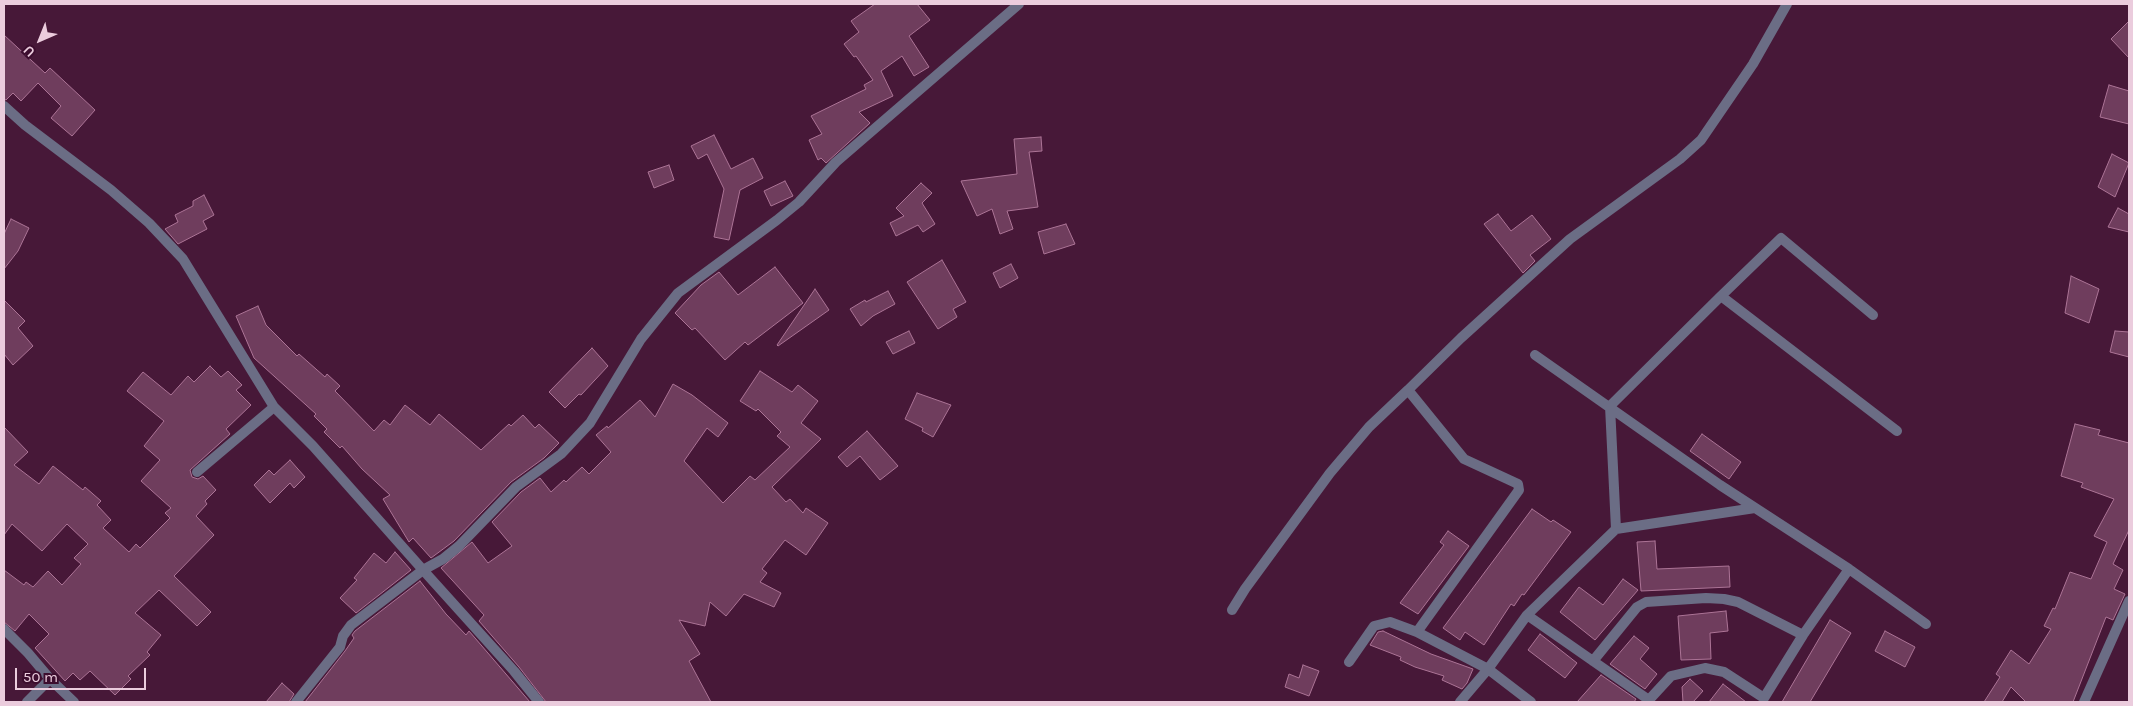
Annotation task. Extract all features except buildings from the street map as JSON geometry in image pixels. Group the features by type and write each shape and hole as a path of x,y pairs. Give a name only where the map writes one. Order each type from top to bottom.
{"street":[{"path":"296,702 340,647 343,636 351,625 423,570 443,559 459,546 516,487 561,454 590,423 641,339 678,293 777,220 798,202 836,162 1019,4"},
{"path":"1232,610 1330,473 1369,426 1461,338 1570,239 1680,159 1701,140 1753,64 1787,4"},
{"path":"4,106 111,190 149,223 183,259 274,407 313,446 514,671 539,702"},
{"path":"1616,529 1610,406 1781,238 1873,315"},
{"path":"1721,296 1898,432"},
{"path":"1535,355 1755,508 1849,569 1926,624"},
{"path":"1408,390 1464,458 1518,484 1519,490 1417,632"},
{"path":"196,472 274,407"},
{"path":"1460,702 1488,669 1527,615 1616,529 1755,508"},
{"path":"1527,615 1648,701 1671,676 1705,668 1724,672 1762,700 1803,634 1849,569"},
{"path":"1593,661 1637,607 1646,602 1706,598 1724,599 1738,602 1803,634"},
{"path":"2084,702 2129,602"},
{"path":"1349,662 1374,626 1390,622 1417,632 1488,669 1531,702"},
{"path":"4,629 74,702"},
{"path":"27,702 50,679"}]}
